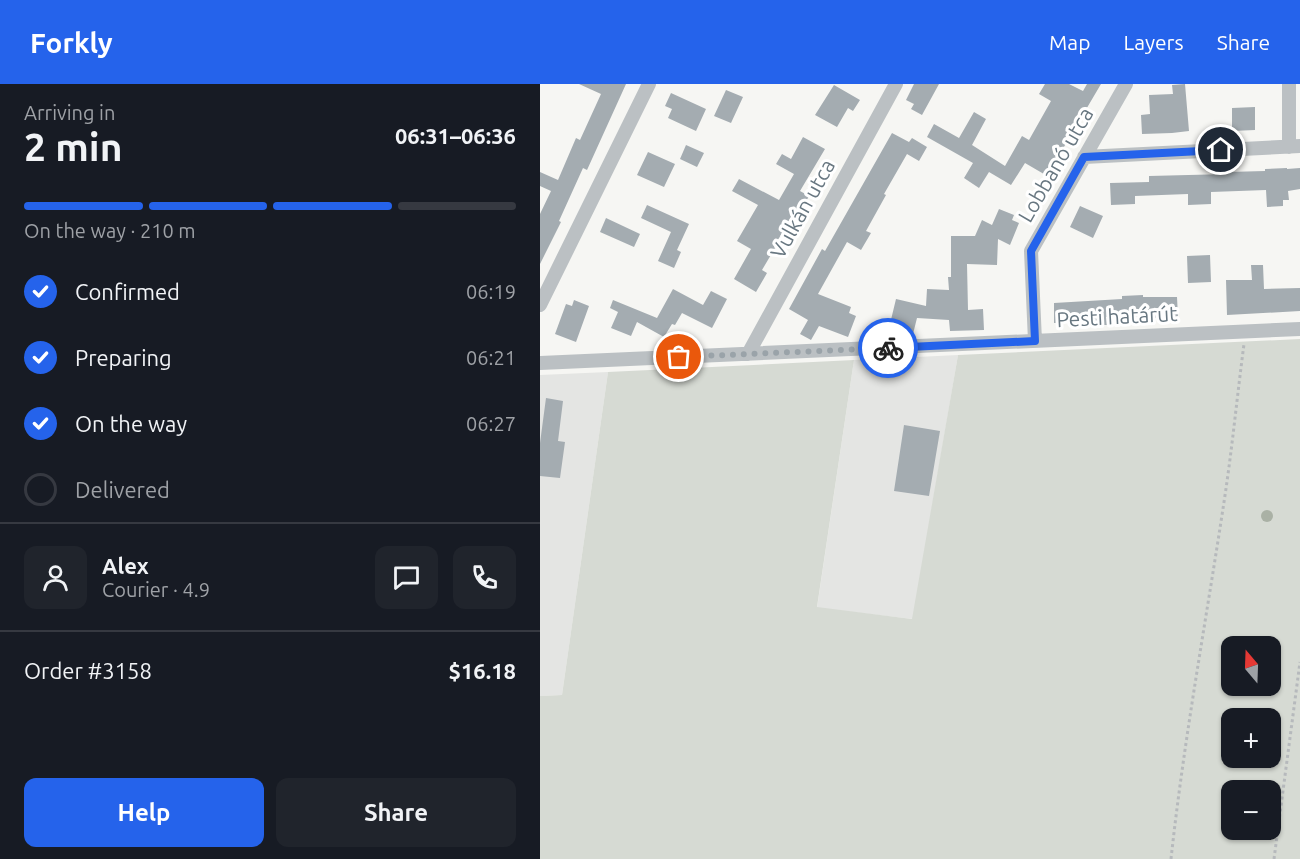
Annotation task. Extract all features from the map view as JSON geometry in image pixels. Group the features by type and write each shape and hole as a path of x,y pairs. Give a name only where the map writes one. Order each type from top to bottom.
{"street":[{"path":"540,305 649,84"},
{"name":"Vulkán utca","path":"748,354 896,84"},
{"name":"Lobbanó utca","path":"1035,341 1031,251 1126,84"},
{"path":"1084,157 1295,146 1289,84"},
{"name":"Pesti határút","path":"540,363 1300,329"}],"path":[{"path":"1171,859 1194,683 1224,502 1246,332"},
{"path":"1274,859 1300,662"}],"shaded area":[{"path":"1300,339 1300,859 540,859 540,696 562,695 608,372 854,360 817,607 912,619 958,355"},
{"path":"958,355 913,619 817,608 854,360"},
{"path":"608,372 562,695 540,696 540,375"}],"building":[{"path":"579,84 626,84 587,170 583,168 559,221 561,222 540,264 540,214 551,191 540,186 540,172 558,180 576,138 580,140 601,94"},
{"path":"914,84 939,84 922,115 911,109 914,104 906,100"},
{"path":"1045,84 1069,84 1083,91 1087,84 1101,84 1058,157 1060,158 1049,177 1025,163 1011,185 989,172 979,188 964,178 973,163 927,137 934,124 959,138 974,112 986,119 972,145 1005,166 1022,136 1029,140 1051,101 1039,94"},
{"path":"1185,84 1189,131 1142,134 1141,115 1150,114 1149,95 1173,94 1172,85"},
{"path":"834,85 860,100 853,111 848,108 837,127 815,115"},
{"path":"726,90 743,97 731,123 714,116"},
{"path":"671,93 706,109 696,131 668,118 672,109 665,106"},
{"path":"1255,107 1255,130 1232,131 1232,108"},
{"path":"892,133 909,142 912,138 927,147 919,161 907,154 866,231 871,233 861,250 847,242 818,294 851,307 849,313 856,316 848,337 819,326 811,340 800,334 808,320 789,309 822,249 825,251"},
{"path":"803,137 825,149 800,191 809,196 801,211 796,208 774,247 762,270 767,273 756,292 734,279 751,249 737,241 758,205 732,191 739,179 779,200 794,174 776,164 782,154 791,159"},
{"path":"686,145 704,153 697,167 680,159"},
{"path":"648,152 675,164 664,187 637,175"},
{"path":"1300,168 1300,189 1288,191 1289,200 1283,200 1283,206 1267,207 1266,190 1211,192 1211,204 1188,205 1188,194 1135,196 1135,204 1111,205 1110,183 1149,182 1149,176 1228,174 1228,172"},
{"path":"647,205 689,224 677,250 681,252 674,268 658,261 671,232 641,218"},
{"path":"1080,206 1103,216 1093,238 1070,227"},
{"path":"999,209 1014,215 1012,220 1019,223 1010,245 998,239 997,265 967,264 968,310 983,309 984,330 950,331 949,320 917,318 913,334 889,328 896,299 926,306 927,289 949,290 951,236 975,236 982,220 992,225"},
{"path":"606,218 640,234 634,247 600,232"},
{"path":"1210,255 1211,282 1188,283 1187,256"},
{"path":"1251,265 1263,265 1264,289 1300,288 1300,311 1227,315 1226,280 1252,280"},
{"path":"673,289 703,305 711,291 727,299 712,328 682,313 664,337 637,322 631,336 611,328 618,312 610,308 613,300 657,318"},
{"path":"1143,295 1143,297 1177,297 1178,317 1106,317 1107,325 1084,325 1083,322 1054,323 1054,303 1122,299 1122,296"},
{"path":"574,300 589,306 576,342 555,334 566,304 572,306"},
{"path":"546,398 563,401 558,441 565,442 560,478 540,476 540,443"},
{"path":"904,425 940,431 929,496 894,491"}],"way so far":[{"path":"679,357 888,348"}],"route":[{"path":"888,348 1035,341 1031,251 1084,157 1221,150"}]}
